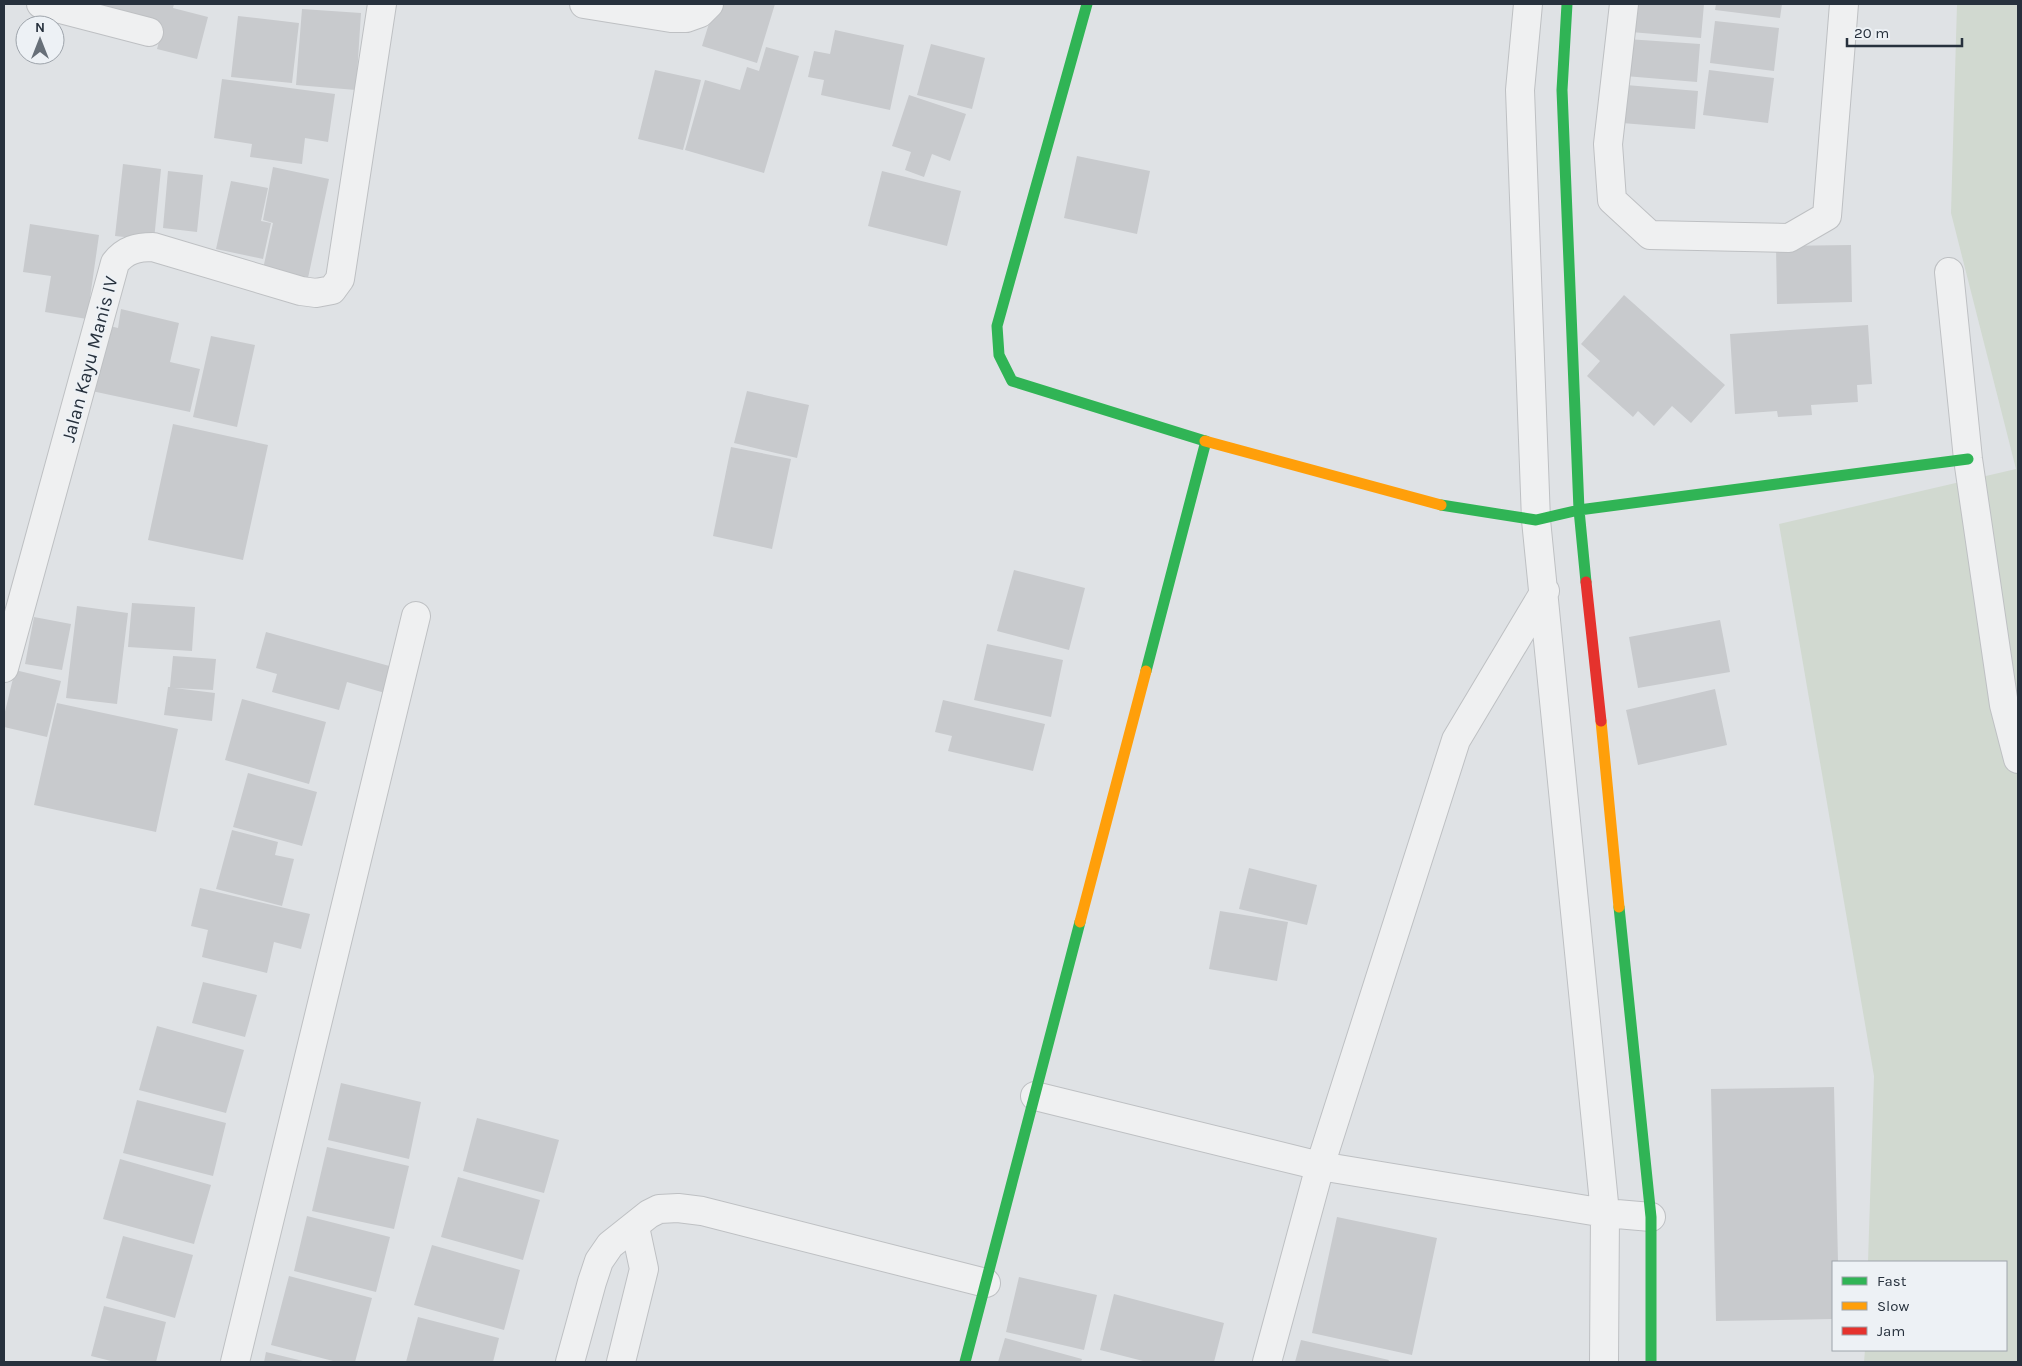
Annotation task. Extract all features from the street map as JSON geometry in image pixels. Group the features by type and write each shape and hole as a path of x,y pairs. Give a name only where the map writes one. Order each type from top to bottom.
{"street":[{"path":"41,4 149,32"},
{"name":"Jalan Kayu Manis IV","path":"4,668 115,263 120,256 138,247 153,247 301,291 316,293 332,290 340,279 382,4"},
{"path":"584,4 671,18 686,18 700,13 709,4"},
{"path":"1087,4 997,326 1000,364 1012,381 1206,441 1450,508 1536,520 1579,510 1968,459"},
{"path":"1528,4 1520,90 1536,520 1605,1213 1604,1362"},
{"path":"1567,4 1562,90 1579,510 1651,1217 1651,1362"},
{"path":"1624,4 1608,144 1612,200 1650,235 1790,238 1827,216 1844,4"},
{"path":"1949,272 1968,459 2004,704 2018,759"},
{"path":"965,1362 1206,441"},
{"path":"1267,1362 1320,1166 1456,740 1544,591"},
{"path":"234,1362 416,616"},
{"path":"1034,1096 1320,1166 1605,1213 1651,1217"},
{"path":"570,1362 599,1261 610,1245 649,1214 659,1209 678,1208 702,1211 986,1283"},
{"path":"621,1362 644,1269 635,1227"}],"shaded area":[{"path":"1957,4 2018,4 2018,1362 1864,1362 1865,1351 2007,1351 2007,1261 1868,1261 1874,1076 1779,524 2016,469 1951,213"}],"building":[{"path":"101,4 174,4 173,8 208,17 197,59 157,49 163,26 99,10"},
{"path":"715,4 775,4 757,63 702,46"},
{"path":"1633,4 1704,4 1701,38 1631,32"},
{"path":"1716,4 1782,4 1780,18 1715,10"},
{"path":"302,9 361,13 356,90 296,85"},
{"path":"238,16 299,23 292,83 231,77"},
{"path":"1715,21 1779,28 1774,71 1710,63"},
{"path":"835,30 904,45 890,110 821,95 824,80 808,77 814,51 830,54"},
{"path":"1627,39 1700,44 1697,82 1625,76"},
{"path":"931,44 985,58 972,109 917,95"},
{"path":"766,47 799,56 764,173 685,150 705,80 740,90 747,67 759,71"},
{"path":"655,70 701,80 683,150 638,139"},
{"path":"1709,70 1774,78 1768,123 1703,115"},
{"path":"222,79 335,94 328,142 305,138 302,164 250,157 252,144 214,138"},
{"path":"1626,85 1698,91 1695,129 1622,123"},
{"path":"909,95 966,114 950,161 932,154 924,177 905,170 911,152 892,146"},
{"path":"1077,156 1150,171 1137,234 1064,218"},
{"path":"123,164 161,169 154,240 115,236"},
{"path":"273,167 329,179 308,278 263,269 273,223 263,220"},
{"path":"168,171 203,175 197,232 163,228"},
{"path":"882,171 961,191 947,246 868,226"},
{"path":"231,181 268,188 261,221 271,223 263,259 216,249"},
{"path":"30,224 99,235 87,319 45,312 51,276 23,272"},
{"path":"1851,245 1852,302 1777,304 1776,246"},
{"path":"1624,295 1725,385 1691,423 1672,406 1654,426 1638,411 1633,417 1587,376 1600,361 1581,344"},
{"path":"121,309 179,323 170,362 200,369 190,412 87,390 102,324 118,328"},
{"path":"1868,325 1872,384 1857,385 1858,402 1811,405 1812,415 1778,417 1777,411 1735,414 1730,334"},
{"path":"211,336 255,345 237,427 193,417"},
{"path":"747,391 809,405 797,458 734,443"},
{"path":"173,424 268,445 243,560 148,540"},
{"path":"731,447 791,459 772,549 713,536"},
{"path":"1014,570 1085,588 1069,650 997,631"},
{"path":"132,603 195,607 192,651 128,647"},
{"path":"77,606 128,613 117,704 66,698"},
{"path":"34,617 71,624 62,670 25,664"},
{"path":"1720,620 1730,672 1638,688 1629,637"},
{"path":"266,632 393,667 385,693 347,682 339,710 272,692 277,674 256,668"},
{"path":"987,644 1063,660 1051,717 974,700"},
{"path":"173,656 216,659 213,690 174,688 215,693 212,721 164,715 168,687 170,687"},
{"path":"15,670 61,681 47,737 4,727 4,716"},
{"path":"1715,689 1727,745 1638,765 1626,710"},
{"path":"242,699 326,722 309,784 225,760"},
{"path":"943,700 1045,724 1033,771 948,751 952,736 935,732"},
{"path":"57,703 178,729 156,832 34,805"},
{"path":"248,773 317,792 302,846 233,827"},
{"path":"232,830 278,842 275,855 294,859 282,906 216,889"},
{"path":"1249,868 1317,885 1307,925 1239,909"},
{"path":"200,888 310,914 301,949 274,942 267,973 202,957 208,930 191,926"},
{"path":"1220,911 1288,922 1277,981 1209,969"},
{"path":"203,982 257,995 245,1037 192,1023"},
{"path":"157,1026 244,1050 226,1113 139,1090"},
{"path":"341,1083 421,1102 409,1159 328,1140"},
{"path":"1834,1087 1838,1261 1832,1261 1832,1319 1716,1321 1711,1089"},
{"path":"137,1100 226,1123 213,1176 123,1153"},
{"path":"477,1118 559,1140 544,1193 463,1171"},
{"path":"327,1147 409,1166 394,1229 312,1211"},
{"path":"120,1159 211,1185 194,1244 103,1219"},
{"path":"458,1177 540,1200 523,1260 441,1237"},
{"path":"307,1216 390,1237 376,1292 294,1271"},
{"path":"1337,1217 1437,1238 1412,1355 1312,1333"},
{"path":"123,1236 193,1255 175,1318 106,1298"},
{"path":"432,1245 520,1270 504,1330 414,1305"},
{"path":"289,1276 372,1298 355,1362 337,1362 271,1345"},
{"path":"1019,1277 1097,1295 1084,1350 1006,1332"},
{"path":"1114,1294 1224,1323 1214,1362 1147,1362 1100,1350"},
{"path":"104,1306 166,1322 156,1362 115,1362 91,1356"},
{"path":"418,1317 499,1338 493,1362 406,1362"},
{"path":"1005,1338 1082,1359 1081,1362 998,1362"},
{"path":"1301,1340 1389,1360 1388,1362 1295,1362"},
{"path":"266,1352 307,1362 264,1362"}],"traffic: fast":[{"path":"1087,4 997,326 999,355 1012,381 1205,441"},
{"path":"1567,4 1562,90 1579,510 1586,582"},
{"path":"1146,671 1206,441"},
{"path":"1441,505 1536,520 1579,510 1968,459"},
{"path":"1619,907 1651,1217 1651,1362"},
{"path":"965,1362 1080,922"}],"traffic: slow":[{"path":"1205,441 1441,505"},
{"path":"1080,922 1146,671"},
{"path":"1601,721 1619,907"}],"traffic: jam":[{"path":"1586,582 1601,721"}]}
